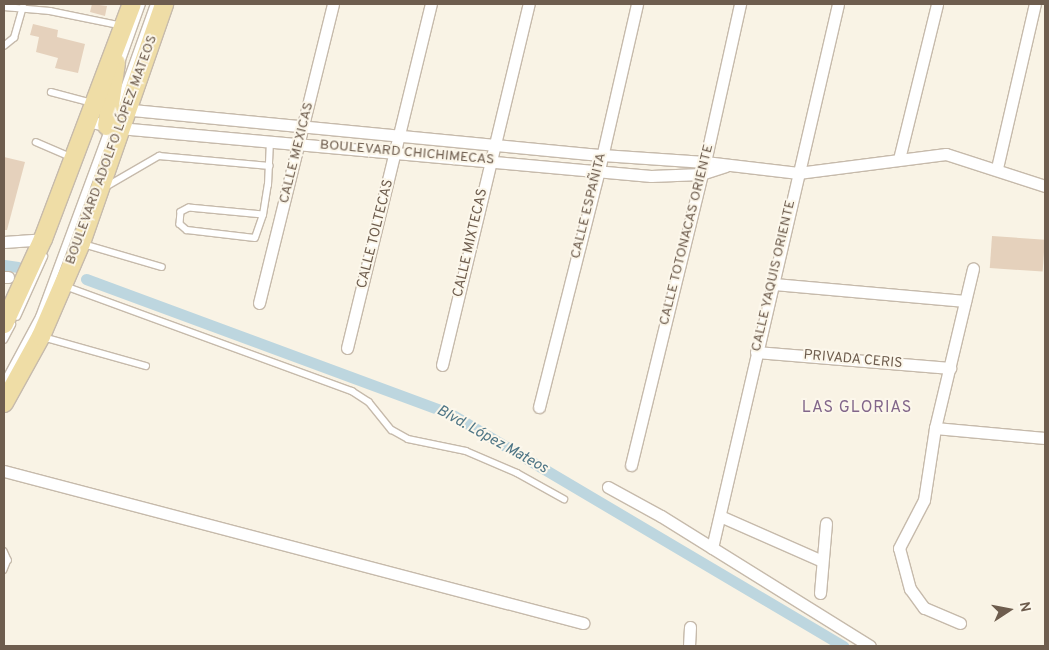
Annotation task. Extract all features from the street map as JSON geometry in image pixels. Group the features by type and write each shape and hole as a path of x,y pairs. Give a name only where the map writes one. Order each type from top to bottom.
{"main road":[{"name":"BOULEVARD ADOLFO LÓPEZ MATEOS","path":"4,324 43,239 73,158 104,125 111,107 115,50 132,4"},
{"name":"BOULEVARD ADOLFO LÓPEZ MATEOS","path":"4,403 41,336 81,243 99,191 104,125 111,107 164,4"},
{"path":"111,107 115,81 115,50"}],"street":[{"name":"CALLE MEXICAS","path":"259,303 333,4"},
{"name":"CALLE TOLTECAS","path":"347,348 397,152 431,4"},
{"name":"CALLE MIXTECAS","path":"442,365 529,4"},
{"name":"CALLE ESPAÑITA","path":"539,407 599,170 637,4"},
{"name":"CALLE TOTONACAS ORIENTE","path":"631,465 705,162 740,4"},
{"name":"CALLE YAQUIS ORIENTE","path":"712,548 838,4"},
{"path":"900,159 937,4"},
{"path":"997,168 1034,4"},
{"name":"BOULEVARD CHICHIMECAS","path":"111,107 494,145 705,162 798,173 854,168 900,159 946,154 997,168 1045,186"},
{"name":"BOULEVARD CHICHIMECAS","path":"104,125 270,142 664,176 701,174 727,166"},
{"path":"4,242 43,239"},
{"path":"960,624 924,608 910,589 899,548 924,500 935,428 973,268"},
{"path":"774,284 965,301"},
{"name":"PRIVADA CERIS","path":"756,352 950,368"},
{"path":"935,428 1045,438"},
{"path":"4,471 277,545 584,623"},
{"path":"608,487 712,548 870,646"},
{"path":"720,516 822,561"},
{"path":"820,593 826,523"},
{"path":"689,646 690,626"}],"lane":[{"path":"115,81 142,4"},
{"path":"51,92 111,107 154,4"},
{"path":"4,7 23,7 125,26"},
{"path":"4,46 14,38 23,7"},
{"path":"4,340 35,280 104,125"},
{"path":"4,382 39,317 104,125"},
{"path":"36,142 73,158"},
{"path":"263,215 189,208 181,212 180,224 187,230 253,239 258,236 263,215 270,166 270,142"},
{"path":"99,191 159,156 270,166"},
{"path":"81,243 162,267"},
{"path":"63,285 352,391 369,402 392,430 408,439 466,451 517,473 564,499"},
{"path":"41,336 146,366"},
{"path":"4,551 8,560 4,570"}],"building":[{"path":"92,4 107,6 105,16 90,12"},
{"path":"33,24 58,30 57,37 85,44 78,73 55,68 58,58 36,52 39,37 30,35"},
{"path":"4,157 25,162 7,230 4,230"},
{"path":"992,236 1045,240 1043,272 990,268"}],"waterway":[{"path":"4,265 18,267"},
{"name":"Blvd. López Mateos","path":"86,279 451,414 844,646"}],"district":[{"name":"LAS GLORIAS","path":"857,408"}]}
